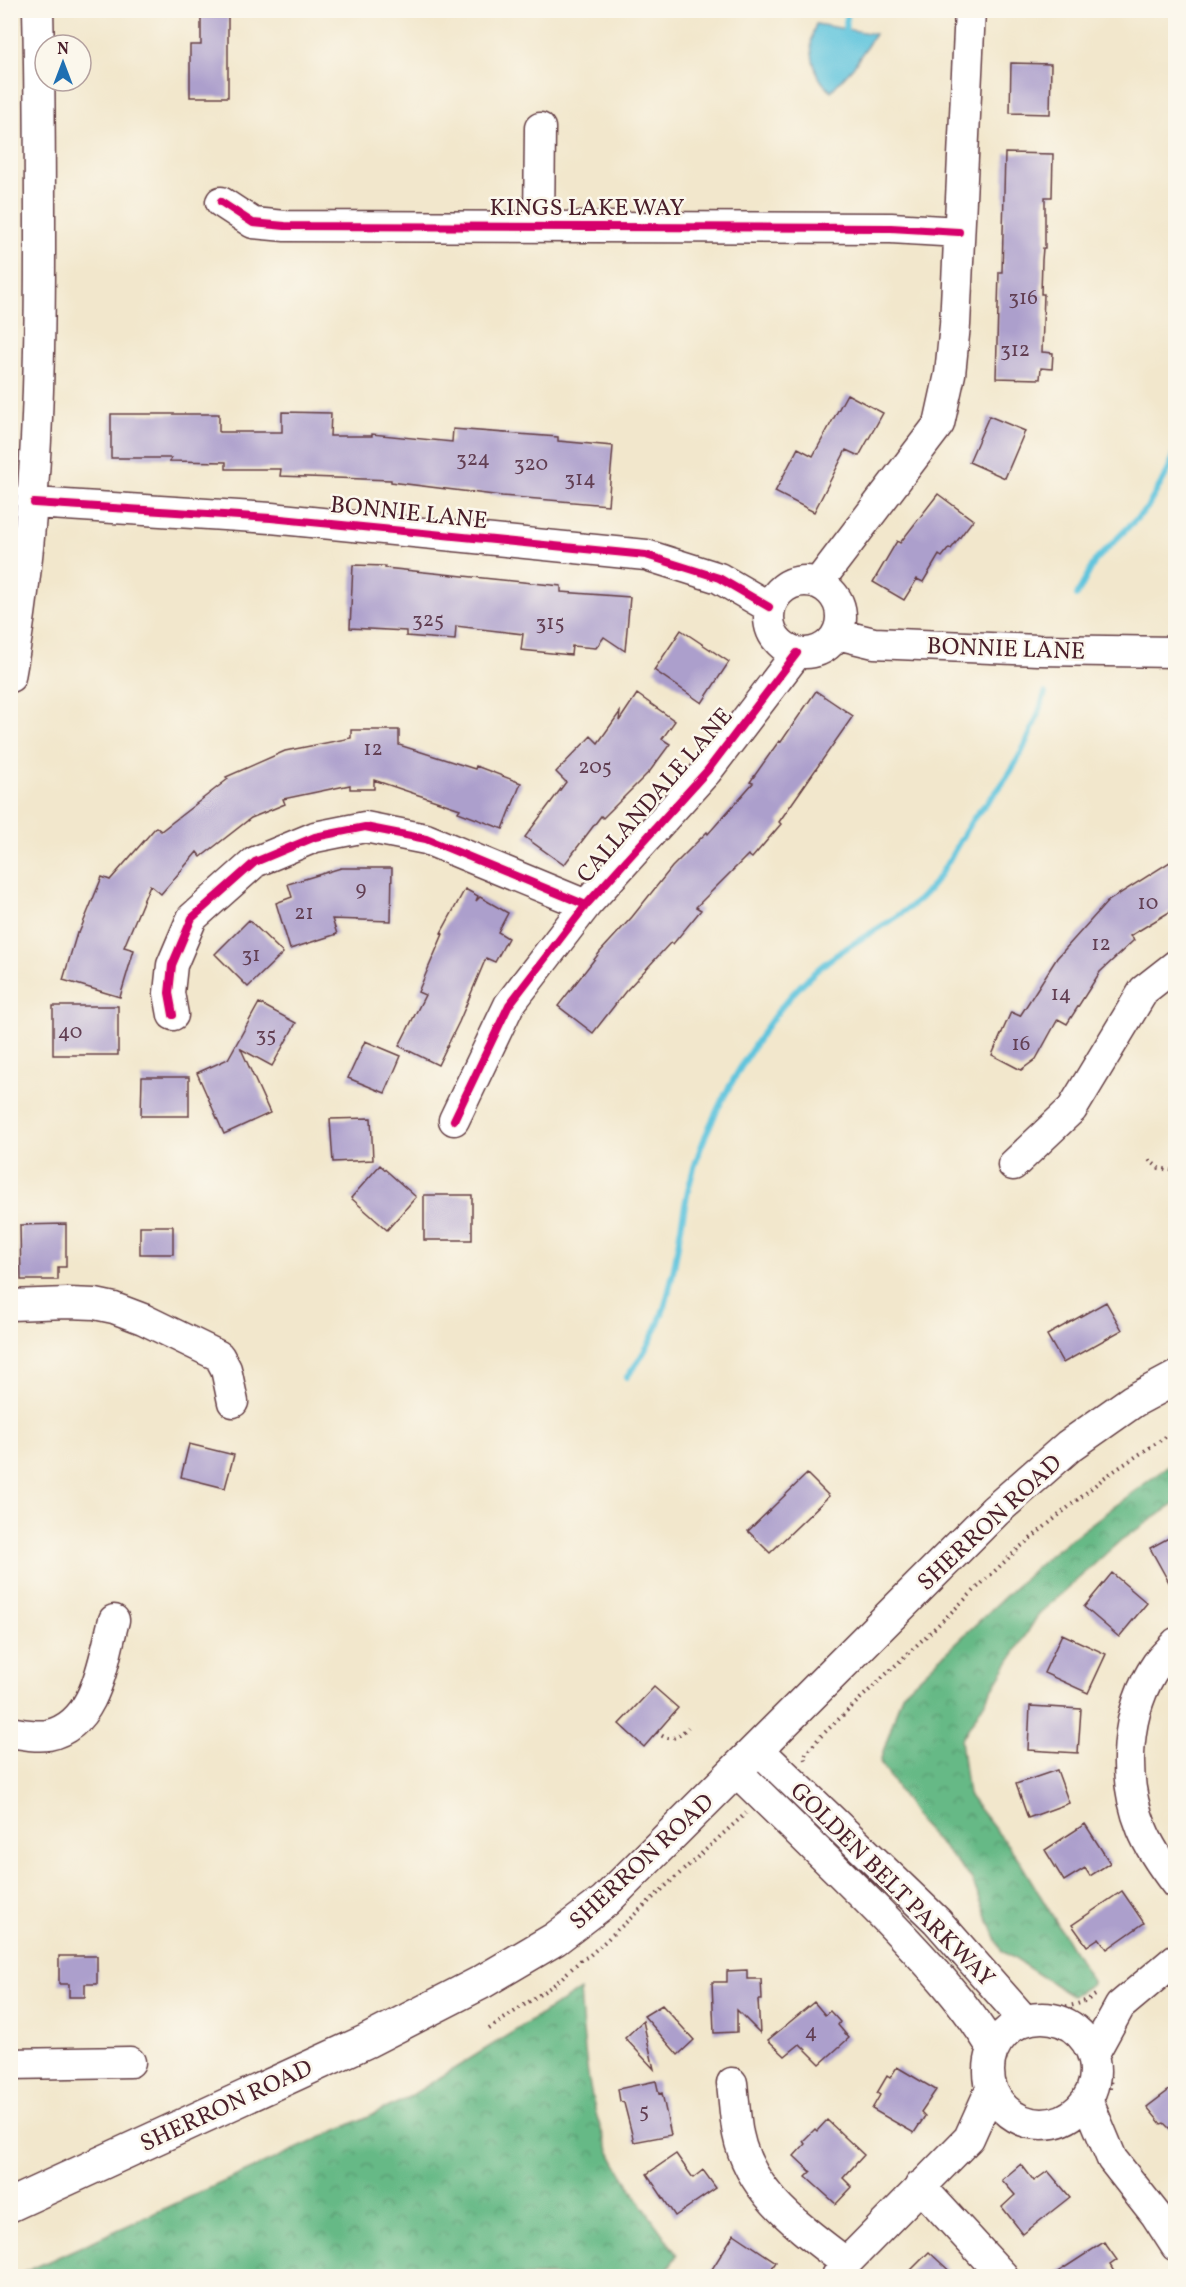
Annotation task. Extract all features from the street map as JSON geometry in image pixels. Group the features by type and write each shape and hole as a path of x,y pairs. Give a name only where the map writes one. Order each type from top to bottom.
{"main road":[{"name":"SHERRON ROAD","path":"10,2205 367,2041 482,1982 555,1939 605,1901 995,1511 1069,1446 1133,1401 1176,1378"}],"street":[{"path":"10,677 23,600 34,503 40,342 38,10"},
{"path":"818,583 939,424 950,374 955,325 969,10"},
{"path":"539,226 540,128"},
{"name":"KINGS LAKE WAY","path":"221,202 253,223 285,226 891,228 959,232"},
{"name":"BONNIE LANE","path":"34,503 271,518 646,555 719,578 769,607"},
{"path":"806,580 818,583 828,589 838,604 841,622 837,634 820,650 797,653 786,649 770,631 769,607 778,592 794,582 806,580"},
{"name":"BONNIE LANE","path":"837,634 874,643 1038,650 1176,652"},
{"name":"CALLANDALE LANE","path":"454,1120 509,1005 586,905 707,771 797,653"},
{"path":"173,1015 169,993 172,965 192,918 255,862 315,837 365,827 426,839 586,905"},
{"path":"1013,1165 1072,1109 1144,990 1176,965"},
{"path":"10,1305 95,1304 142,1318 219,1356 226,1370 233,1402"},
{"path":"10,1732 46,1735 61,1731 75,1723 91,1700 114,1620"},
{"path":"1176,1642 1157,1664 1143,1690 1133,1722 1129,1774 1134,1805 1142,1830 1158,1860 1176,1884"},
{"name":"GOLDEN BELT PARKWAY","path":"747,1760 937,1921 1033,2012"},
{"name":"GOLDEN BELT PARKWAY","path":"747,1760 862,1895 944,1980 973,2016 993,2049"},
{"path":"1070,2026 1171,1961"},
{"path":"1112,2159 1099,2097 1094,2085 1095,2070 1102,2061 1113,1997"},
{"path":"1099,2097 1067,2118 1054,2123 1037,2124 1021,2120 998,2102 992,2089 989,2069 993,2049 1001,2037 1033,2012 1070,2026 1102,2061"},
{"path":"10,2064 130,2062"},
{"path":"732,2083 738,2135 746,2161 760,2186 842,2270 920,2186 969,2138 992,2089"},
{"path":"969,2138 1021,2120"},
{"path":"1054,2123 1112,2159 1156,2215 1176,2246"},
{"path":"920,2186 1003,2277"}],"path":[{"path":"1149,1160 1159,1168 1176,1171"},
{"path":"805,1764 804,1756 820,1737 987,1577 1105,1477 1176,1430"},
{"path":"657,1732 664,1738 672,1739 688,1727"},
{"path":"489,2028 555,1984 581,1960 590,1956 624,1927 740,1817 755,1811"},
{"path":"1171,1961 1176,1928"},
{"path":"1033,2012 1113,1997"},
{"path":"1099,2097 1102,2061"}],"green space":[{"path":"1175,1461 1175,1504 1121,1540 1038,1615 961,1740 968,1795 1017,1857 1093,1983 1072,1996 1001,1950 971,1878 920,1823 880,1762 902,1694 1047,1557"},
{"path":"580,1990 588,2077 592,2099 605,2140 628,2184 677,2255 663,2276 16,2276 404,2100"}],"water":[{"path":"816,24 875,34 853,67 831,91 820,78 813,60 812,41"}],"building":[{"path":"201,15 228,15 228,97 190,97 190,45 201,45"},
{"path":"1011,63 1051,64 1050,114 1010,113"},
{"path":"1005,153 1053,154 1052,197 1045,197 1045,248 1043,248 1041,294 1044,294 1042,352 1053,353 1052,369 1041,368 1040,379 996,378"},
{"path":"847,394 883,413 859,456 846,450 814,512 775,492 798,448 813,456"},
{"path":"282,412 331,413 330,436 372,436 372,434 452,442 453,429 558,437 558,441 613,446 608,505 502,496 391,482 391,480 280,476 281,469 226,469 226,462 170,461 171,458 111,458 111,414 219,414 219,432 282,432"},
{"path":"989,416 1025,431 1005,478 969,462"},
{"path":"938,494 973,520 951,549 949,548 942,557 939,555 923,582 917,579 904,600 873,582 897,541 900,543"},
{"path":"353,565 385,566 385,568 561,586 561,592 630,597 625,651 604,637 596,648 572,646 571,655 521,650 523,634 456,626 455,640 406,636 406,631 350,628"},
{"path":"681,630 729,662 702,703 654,670"},
{"path":"816,691 853,716 779,822 781,824 752,858 748,855 696,907 701,910 673,944 671,942 625,992 593,1033 558,1006 672,867 707,832 708,834 753,783 750,782"},
{"path":"637,694 675,721 662,739 670,744 650,771 603,818 601,816 564,865 525,837 566,782 556,772 591,736 598,743 620,712 619,721"},
{"path":"351,730 399,730 399,745 475,769 476,766 521,783 503,829 458,812 460,809 374,780 374,789 350,789 350,785 283,799 285,804 251,818 201,857 197,852 161,894 150,885 124,947 134,950 120,997 63,980 77,933 79,933 102,877 110,880 156,827 161,831 228,779 226,777 285,751 351,738"},
{"path":"1176,858 1176,908 1130,936 1134,940 1100,972 1067,1024 1058,1019 1036,1059 1021,1070 992,1055 1011,1012 1020,1016 1057,958 1108,901"},
{"path":"341,868 392,868 391,921 332,919 337,934 290,949 276,903 292,897 288,884"},
{"path":"465,889 478,896 476,901 480,897 508,913 498,932 508,938 495,962 486,958 438,1065 399,1046 425,995 418,992 443,934 441,933"},
{"path":"249,920 283,953 248,987 215,954"},
{"path":"259,1003 296,1023 272,1066 241,1049 270,1113 224,1134 197,1073 228,1059"},
{"path":"53,1006 118,1006 118,1055 53,1055"},
{"path":"365,1041 401,1056 385,1093 348,1078"},
{"path":"142,1077 189,1077 189,1116 141,1116"},
{"path":"371,1118 373,1160 333,1162 330,1119"},
{"path":"380,1165 416,1197 387,1230 351,1198"},
{"path":"424,1195 472,1195 472,1240 424,1240"},
{"path":"66,1224 66,1267 58,1267 58,1280 21,1280 20,1225"},
{"path":"140,1226 173,1226 173,1254 140,1254"},
{"path":"1106,1302 1122,1330 1063,1363 1047,1335"},
{"path":"189,1444 234,1455 225,1488 181,1477"},
{"path":"807,1474 829,1496 770,1553 748,1531"},
{"path":"1176,1534 1176,1595 1150,1548"},
{"path":"1112,1573 1147,1603 1119,1637 1084,1607"},
{"path":"1062,1634 1106,1654 1088,1693 1044,1673"},
{"path":"654,1687 678,1708 644,1747 619,1724"},
{"path":"1030,1706 1081,1709 1078,1753 1028,1750"},
{"path":"1057,1770 1069,1803 1028,1818 1016,1784"},
{"path":"1085,1824 1110,1863 1090,1876 1085,1868 1064,1881 1045,1850"},
{"path":"1122,1891 1144,1923 1107,1949 1099,1938 1087,1946 1072,1925"},
{"path":"59,1956 97,1956 97,1984 85,1984 85,1997 69,1997 69,1984 59,1984"},
{"path":"747,1970 747,1979 761,1979 762,2000 758,2000 760,2033 737,2010 737,2032 714,2033 712,1982 727,1982 727,1971"},
{"path":"814,2002 825,2015 830,2011 840,2022 838,2025 849,2038 820,2064 800,2044 785,2056 768,2040"},
{"path":"662,2005 694,2040 678,2055 644,2016"},
{"path":"643,2021 654,2069 625,2038"},
{"path":"897,2067 936,2090 921,2112 925,2116 914,2133 872,2109 880,2095 877,2093 887,2076 890,2078"},
{"path":"656,2081 659,2094 662,2093 671,2135 634,2142 618,2089"},
{"path":"1176,2085 1176,2135 1164,2123 1161,2124 1147,2107"},
{"path":"827,2120 864,2155 843,2178 852,2187 836,2204 806,2177 811,2172 794,2156 805,2144 803,2141"},
{"path":"676,2154 693,2178 703,2170 716,2188 675,2216 647,2174"},
{"path":"1021,2164 1034,2181 1048,2171 1070,2197 1023,2234 1002,2207 1015,2195 1002,2180"},
{"path":"734,2234 776,2262 766,2277 707,2277"},
{"path":"1104,2242 1117,2260 1110,2265 1117,2277 1050,2277"},
{"path":"929,2252 956,2277 904,2277"}],"waterway":[{"path":"845,30 848,10"},
{"path":"1077,595 1095,561 1147,508 1168,471 1176,447"},
{"path":"627,1377 655,1331 664,1308 695,1166 710,1126 739,1070 775,1015 809,977 838,953 905,911 932,886 971,822 1000,787 1021,754 1045,693"}],"cycle path":[{"path":"221,202 253,223 285,226 891,228 959,232"},
{"path":"34,503 271,518 646,555 719,578 769,607"},
{"path":"454,1120 509,1005 586,905 707,771 797,653"},
{"path":"173,1015 169,993 172,965 192,918 255,862 315,837 365,827 426,839 586,905"}]}
